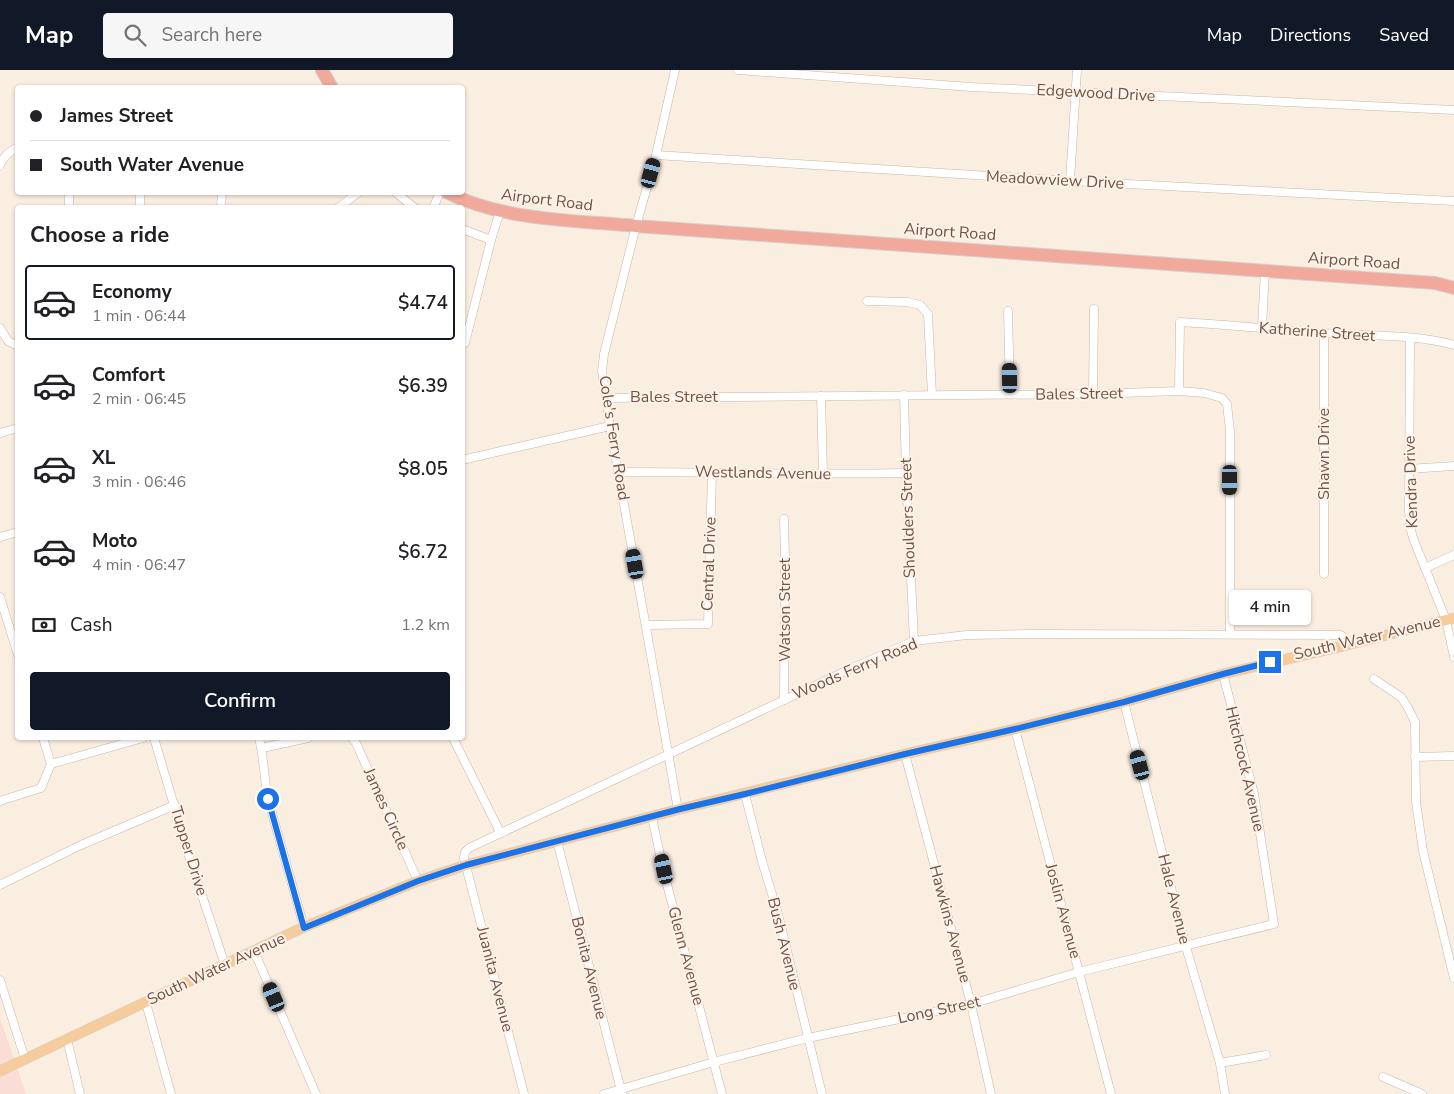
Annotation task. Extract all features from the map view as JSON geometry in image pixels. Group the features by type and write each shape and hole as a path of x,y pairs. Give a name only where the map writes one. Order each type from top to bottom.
{"highway":[{"path":"322,70 330,85"},
{"name":"Airport Road","path":"452,195 488,209 538,217 636,226 1435,283 1454,288"}],"main road":[{"name":"South Water Avenue","path":"0,1071 254,950 418,881 466,865 678,810 1015,729 1124,702 1223,674 1450,619"}],"street":[{"name":"Cole's Ferry Road","path":"675,70 656,155 604,354 602,371 678,810"},
{"name":"Edgewood Drive","path":"738,70 1076,93 1454,110"},
{"path":"1070,181 1077,70"},
{"path":"0,165 2,160 15,149"},
{"name":"Meadowview Drive","path":"656,155 1070,181 1454,201"},
{"path":"342,205 355,195"},
{"path":"398,195 412,205"},
{"path":"465,343 500,211"},
{"path":"465,230 491,240"},
{"path":"1262,327 1265,271"},
{"path":"867,301 908,302 920,306 928,314 932,395"},
{"path":"1093,394 1094,309"},
{"path":"1008,311 1010,394"},
{"name":"Katherine Street","path":"1179,391 1180,322 1410,338 1454,345"},
{"path":"0,328 8,341 15,344"},
{"name":"Shawn Drive","path":"1324,333 1324,574"},
{"name":"Kendra Drive","path":"1410,338 1408,469 1410,526 1425,568 1450,619 1454,657"},
{"name":"Bales Street","path":"606,398 904,394 1093,394 1179,391 1204,393 1222,398 1227,404 1230,431 1230,634"},
{"name":"Shoulders Street","path":"904,394 914,641"},
{"path":"821,396 823,475"},
{"path":"465,459 610,426"},
{"path":"0,433 15,429"},
{"path":"1408,469 1454,466"},
{"name":"Westlands Avenue","path":"619,472 823,475 906,473"},
{"name":"Central Drive","path":"646,625 708,624 712,472"},
{"name":"Watson Street","path":"784,519 784,700"},
{"path":"0,537 15,533"},
{"path":"1425,568 1454,555"},
{"path":"0,598 15,646"},
{"name":"Woods Ferry Road","path":"466,865 465,852 469,848 500,832 914,641 967,635 1024,634 1341,635 1347,645"},
{"name":"Hitchcock Avenue","path":"1223,674 1254,794 1274,924"},
{"path":"1374,679 1400,697 1407,706 1414,722 1416,802 1423,851 1454,978"},
{"name":"Hale Avenue","path":"1124,702 1186,947 1220,1063 1225,1094"},
{"name":"Joslin Avenue","path":"1015,729 1111,1094"},
{"path":"0,801 41,788 51,764 43,740"},
{"path":"51,764 136,740"},
{"name":"Tupper Drive","path":"155,740 189,856 225,965"},
{"path":"260,740 268,799 304,928"},
{"path":"262,748 299,740"},
{"name":"James Circle","path":"354,740 418,881"},
{"path":"454,740 500,832"},
{"name":"Hawkins Avenue","path":"905,754 971,1004 991,1094"},
{"path":"1415,757 1454,756"},
{"name":"Bush Avenue","path":"745,794 778,914 822,1094"},
{"path":"0,885 81,845 175,805"},
{"name":"Glenn Avenue","path":"652,817 722,1094"},
{"name":"Bonita Avenue","path":"557,841 621,1092"},
{"name":"Juanita Avenue","path":"466,865 524,1094"},
{"name":"Long Street","path":"604,1094 621,1092 714,1062 808,1038 971,1004 1079,972 1274,924"},
{"path":"254,950 316,1094"},
{"path":"0,980 25,1059"},
{"path":"146,1003 171,1094"},
{"path":"67,1039 80,1094"},
{"path":"1220,1063 1266,1055"},
{"path":"1383,1077 1422,1094"}],"shaded area":[{"path":"0,1018 26,1094 0,1094"}],"route":[{"path":"268,799 304,928 418,881 466,865 680,809 1124,702 1270,662"}]}
